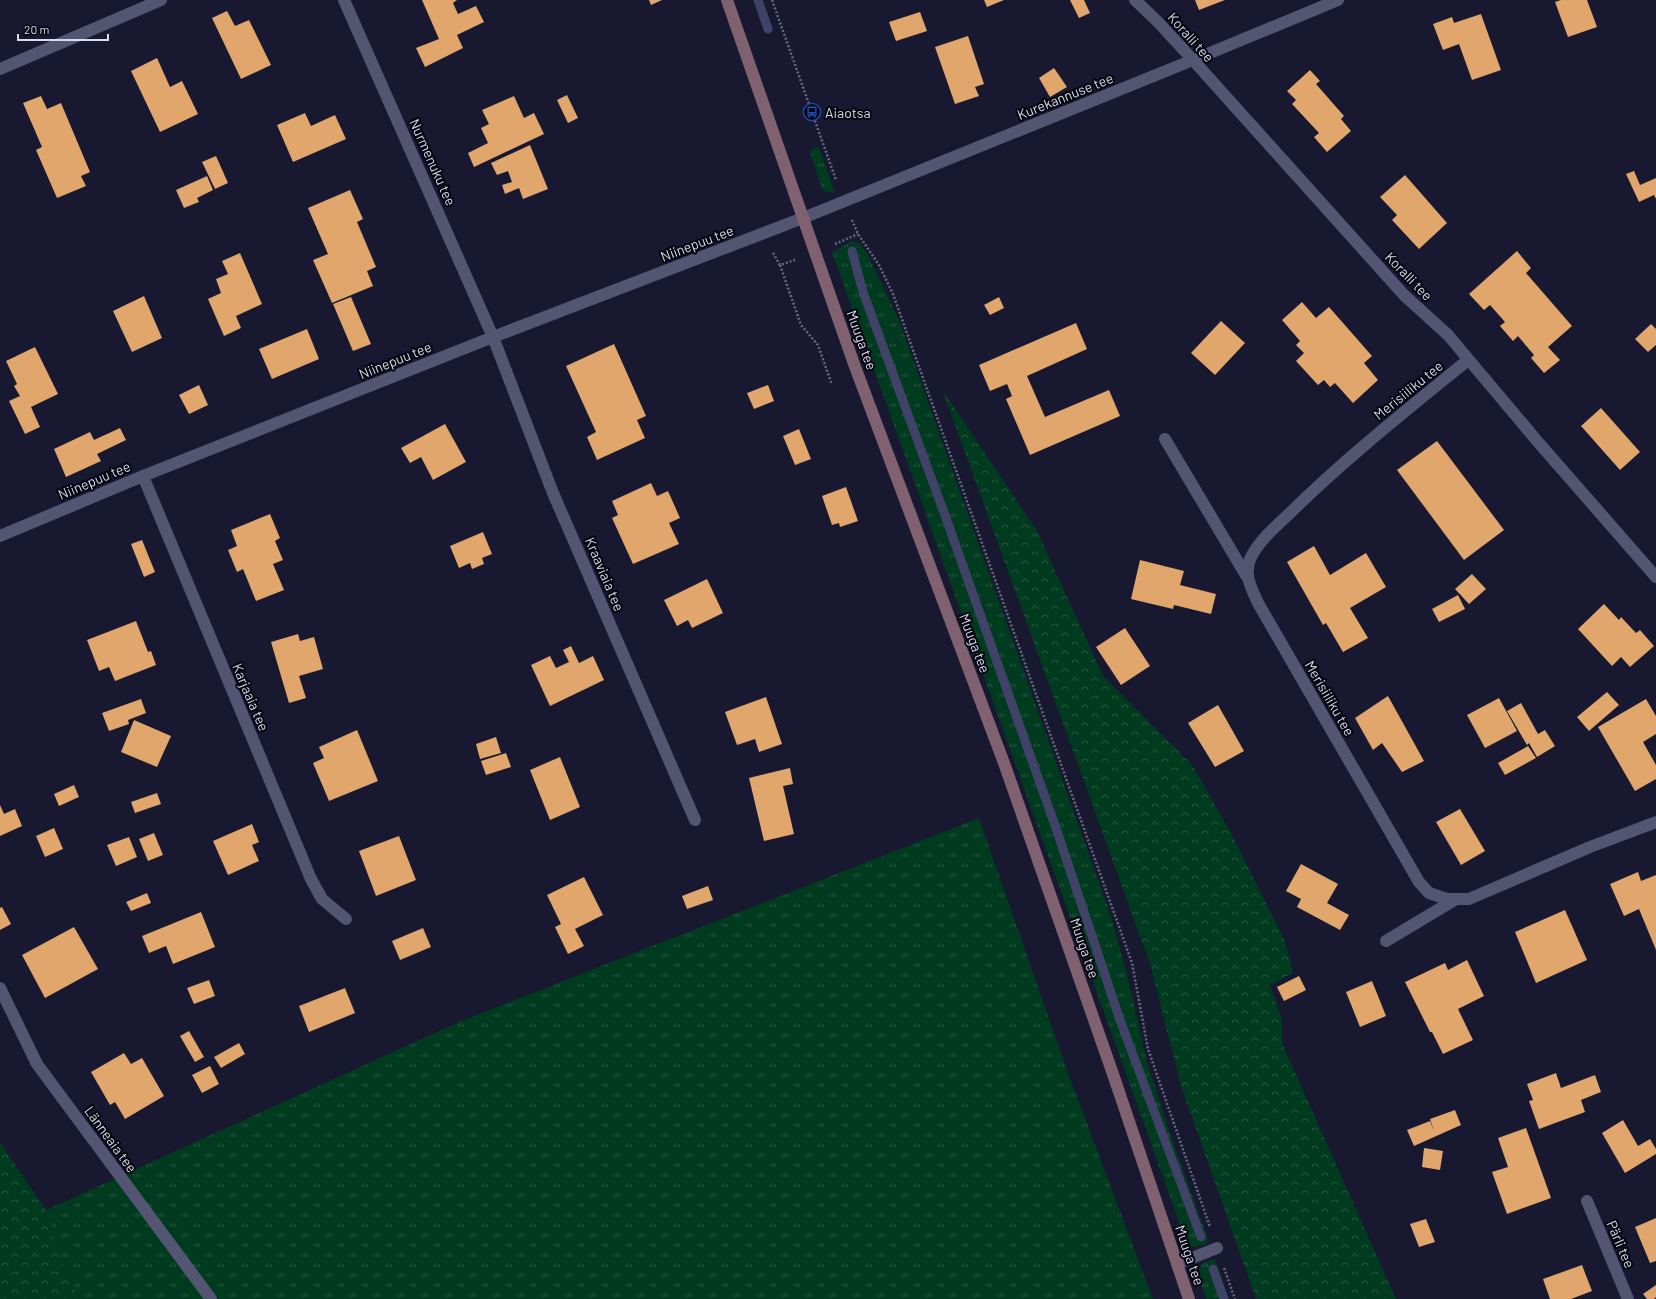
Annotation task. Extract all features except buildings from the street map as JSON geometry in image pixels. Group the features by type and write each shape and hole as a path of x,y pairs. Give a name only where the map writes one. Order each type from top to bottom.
{"street":[{"path":"0,69 161,0"},
{"name":"Nurmenuku tee","path":"344,0 493,336"},
{"name":"Muuga tee","path":"727,0 857,371 1004,763 1114,1077 1189,1299"},
{"name":"Koralli tee","path":"1135,0 1158,22 1193,60 1404,295 1448,335 1538,442 1656,577"},
{"name":"Kurekannuse tee","path":"803,218 1338,0"},
{"name":"Niinepuu tee","path":"0,536 143,476 493,336 803,218"},
{"name":"Kraaviaia tee","path":"493,336 553,493 695,820"},
{"name":"Merisiiliku tee","path":"1468,360 1370,441 1311,493 1261,542 1250,558 1247,577 1258,603 1419,882 1429,893 1447,899 1469,899 1590,847 1656,822"},
{"path":"1165,439 1247,577"},
{"name":"Karjaaia tee","path":"143,476 311,879 322,899 346,919"},
{"path":"1386,941 1457,899"},
{"name":"Länneaia tee","path":"0,988 37,1064 211,1299"},
{"name":"Pärli tee","path":"1587,1201 1628,1299"},
{"path":"1177,1264 1217,1248"}],"path":[{"path":"772,0 844,201 858,234 879,265 894,294 1132,963 1148,1049 1235,1299"},
{"path":"762,234 780,265 801,325 818,345 832,385"},
{"path":"828,247 858,234"},
{"path":"780,265 799,258"}],"green space":[{"path":"819,147 835,193 824,191 821,186 810,152 811,149"},
{"path":"853,241 860,243 868,255 899,320 1112,919 1131,991 1147,1063 1171,1136 1209,1242 1197,1247 1191,1247 1188,1244 1183,1233 832,252"},
{"path":"942,389 1037,531 1103,676 1192,765 1230,831 1285,941 1293,973 1270,985 1282,1020 1282,1043 1396,1299 1256,1299 1181,1086 1150,964"},
{"path":"979,818 1067,1070 1153,1299 80,1299 64,1268 46,1210 459,1022"},
{"path":"0,1142 46,1210 64,1268 80,1299 0,1299"},
{"path":"1215,1259 1229,1299 1206,1299 1197,1271 1202,1264"}],"waterway":[{"path":"758,0 768,29"},
{"path":"852,251 863,292 946,518 1057,831 1120,1020 1201,1237"},
{"path":"1213,1269 1224,1299"}],"place":[{"name":"Aiaotsa","path":"812,112"}]}
